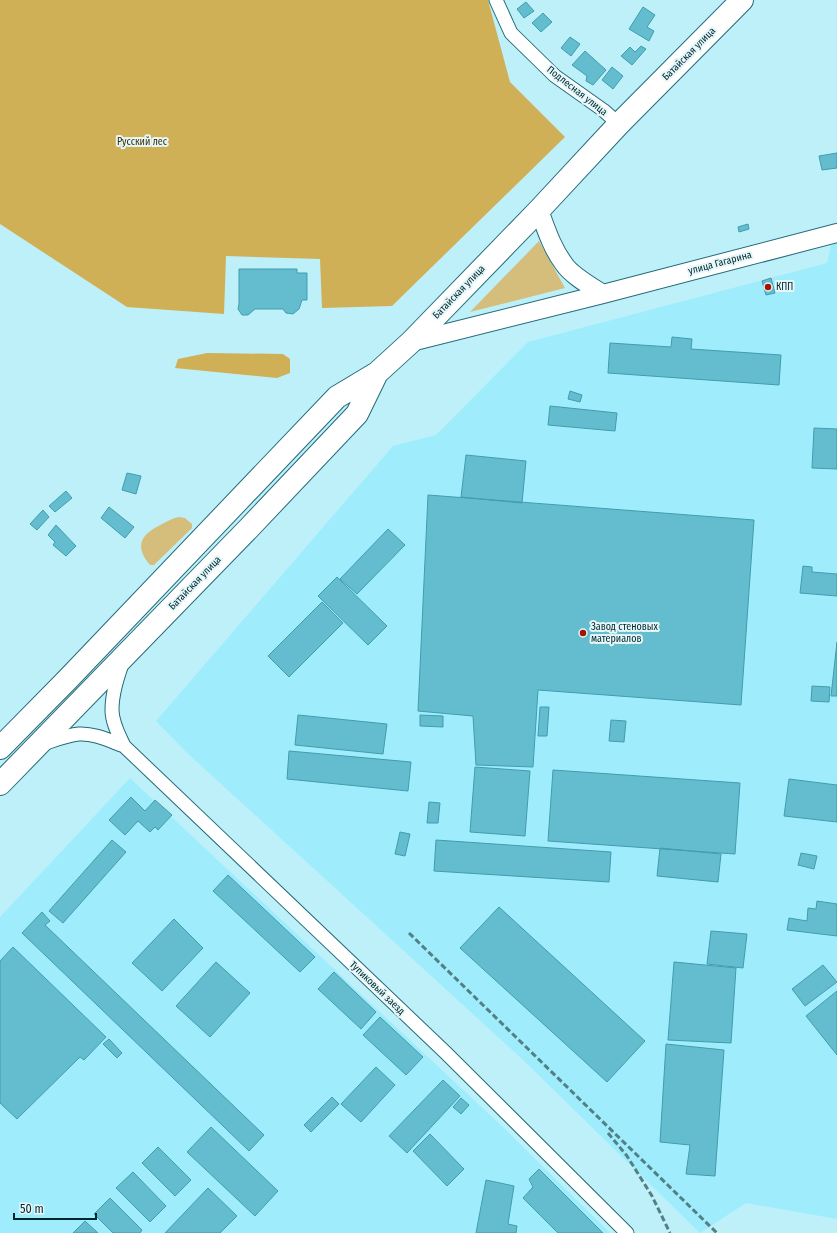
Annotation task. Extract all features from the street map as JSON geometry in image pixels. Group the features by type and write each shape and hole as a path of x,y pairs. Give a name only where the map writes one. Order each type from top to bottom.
{"highway":[{"name":"Батайская улица","path":"0,748 68,679 337,397 377,373 410,342 540,210 619,124 742,0"},
{"name":"Батайская улица","path":"0,784 249,528 357,414 377,373"}],"main road":[{"path":"540,210 552,243 564,265 603,294"},
{"name":"улица Гагарина","path":"410,342 603,294 837,233"}],"street":[{"name":"Подлесная улица","path":"496,0 510,33 555,76 603,110 619,124"},
{"path":"124,657 113,696 112,711 115,725 124,746"},
{"path":"38,746 66,736 79,734 92,735 124,746"},
{"name":"Тупиковый заезд","path":"124,746 446,1053 627,1233"}],"shaded area":[{"path":"837,240 837,1219 746,1203 700,1233 521,1058 186,752 156,721 393,446 436,435 528,342 827,263 832,241"},
{"path":"539,241 565,288 470,312"},
{"path":"179,517 185,518 192,524 192,528 154,565 150,565 142,552 141,546 145,536 155,528"},
{"path":"130,778 505,1129 610,1233 0,1233 0,917"}],"green space":[{"name":"Русский лес","path":"0,0 488,0 510,82 565,137 392,306 322,308 320,259 226,256 224,314 127,307 0,224"},
{"path":"207,353 283,354 290,359 290,373 277,378 175,368 178,359"}],"building":[{"path":"526,2 534,11 524,18 517,9"},
{"path":"643,7 655,15 647,27 654,31 649,41 629,29"},
{"path":"543,13 552,22 541,32 532,23"},
{"path":"570,37 580,44 571,56 561,48"},
{"path":"641,46 646,49 632,65 621,56 630,47 635,52"},
{"path":"585,51 606,70 593,85 586,81 587,76 572,65"},
{"path":"612,67 623,76 613,89 602,80"},
{"path":"837,153 837,168 822,170 819,156"},
{"path":"748,224 749,229 739,232 738,227"},
{"path":"239,269 297,269 297,273 307,273 307,300 302,300 299,309 293,314 286,313 283,309 255,309 248,315 242,315 238,309"},
{"name":"КПП","path":"771,278 775,293 766,295 762,281"},
{"path":"672,337 692,339 691,349 781,355 779,385 608,373 610,343 671,347"},
{"path":"570,391 582,395 580,402 568,399"},
{"path":"550,406 617,413 615,431 548,425"},
{"path":"814,428 837,429 837,469 812,468"},
{"path":"466,455 526,461 522,503 461,497"},
{"path":"127,473 141,476 136,494 122,490"},
{"path":"66,491 72,498 55,512 49,506"},
{"name":"Завод стеновых материалов","path":"428,495 754,520 741,705 538,690 533,767 476,765 473,716 418,711"},
{"path":"109,507 134,527 125,538 101,518"},
{"path":"43,510 49,517 37,530 30,524"},
{"path":"56,525 76,546 66,556 53,545 55,542 48,535"},
{"path":"388,529 405,545 357,594 340,579"},
{"path":"803,566 812,567 812,572 837,574 837,596 800,593"},
{"path":"337,577 387,626 368,645 318,596"},
{"path":"322,602 343,623 289,677 268,656"},
{"path":"837,642 837,696 831,696"},
{"path":"812,686 830,687 829,702 811,701"},
{"path":"540,707 549,707 547,736 538,736"},
{"path":"298,715 387,724 383,754 295,745"},
{"path":"420,715 443,716 443,727 420,726"},
{"path":"611,720 626,721 624,742 609,741"},
{"path":"289,751 411,762 408,791 287,779"},
{"path":"475,767 530,771 525,836 470,832"},
{"path":"553,770 740,783 735,854 548,841"},
{"path":"789,779 837,785 837,822 784,816"},
{"path":"131,797 145,811 155,800 172,815 158,830 155,827 150,832 138,821 125,835 109,820"},
{"path":"429,802 440,803 438,823 427,823"},
{"path":"400,832 410,834 405,856 395,854"},
{"path":"112,840 126,852 63,923 49,911"},
{"path":"436,840 611,852 609,882 434,871"},
{"path":"660,848 721,854 718,882 657,876"},
{"path":"801,853 817,856 814,869 798,865"},
{"path":"228,875 315,957 300,972 213,891"},
{"path":"817,901 837,904 837,936 787,930 789,918 807,921 808,908 816,909"},
{"path":"499,907 645,1041 607,1082 460,948"},
{"path":"42,912 50,921 45,925 264,1135 249,1151 22,933"},
{"path":"174,919 203,948 162,991 132,963"},
{"path":"711,931 747,934 743,968 707,964"},
{"path":"13,947 106,1037 84,1060 80,1057 17,1119 0,1103 0,961"},
{"path":"216,962 250,993 210,1037 176,1006"},
{"path":"674,962 736,968 731,1043 668,1040"},
{"path":"823,965 837,982 805,1006 792,989"},
{"path":"334,972 376,1012 361,1029 318,989"},
{"path":"837,991 837,1055 806,1016"},
{"path":"380,1017 423,1057 406,1075 363,1035"},
{"path":"109,1039 122,1053 117,1058 103,1044"},
{"path":"666,1044 724,1050 715,1176 686,1174 690,1145 660,1142"},
{"path":"376,1067 395,1085 361,1122 341,1104"},
{"path":"443,1080 460,1096 407,1153 389,1136"},
{"path":"332,1097 339,1104 311,1132 304,1125"},
{"path":"461,1098 469,1105 461,1114 453,1107"},
{"path":"211,1127 278,1191 255,1216 187,1152"},
{"path":"430,1134 464,1169 447,1186 413,1151"},
{"path":"158,1147 191,1180 175,1196 142,1163"},
{"path":"539,1169 603,1233 558,1233 523,1198 533,1187 529,1179"},
{"path":"133,1172 166,1206 150,1222 116,1188"},
{"path":"486,1180 514,1186 508,1224 517,1226 516,1233 476,1233"},
{"path":"208,1188 237,1216 220,1233 165,1233"},
{"path":"110,1198 142,1230 140,1233 113,1233 94,1214"},
{"path":"85,1221 98,1233 73,1233"}],"railway":[{"path":"409,933 717,1233"},
{"path":"608,1133 627,1156 652,1196 670,1233"}],"place":[{"name":"КПП","path":"768,287"},
{"name":"Завод стеновых материалов","path":"583,633"}]}
